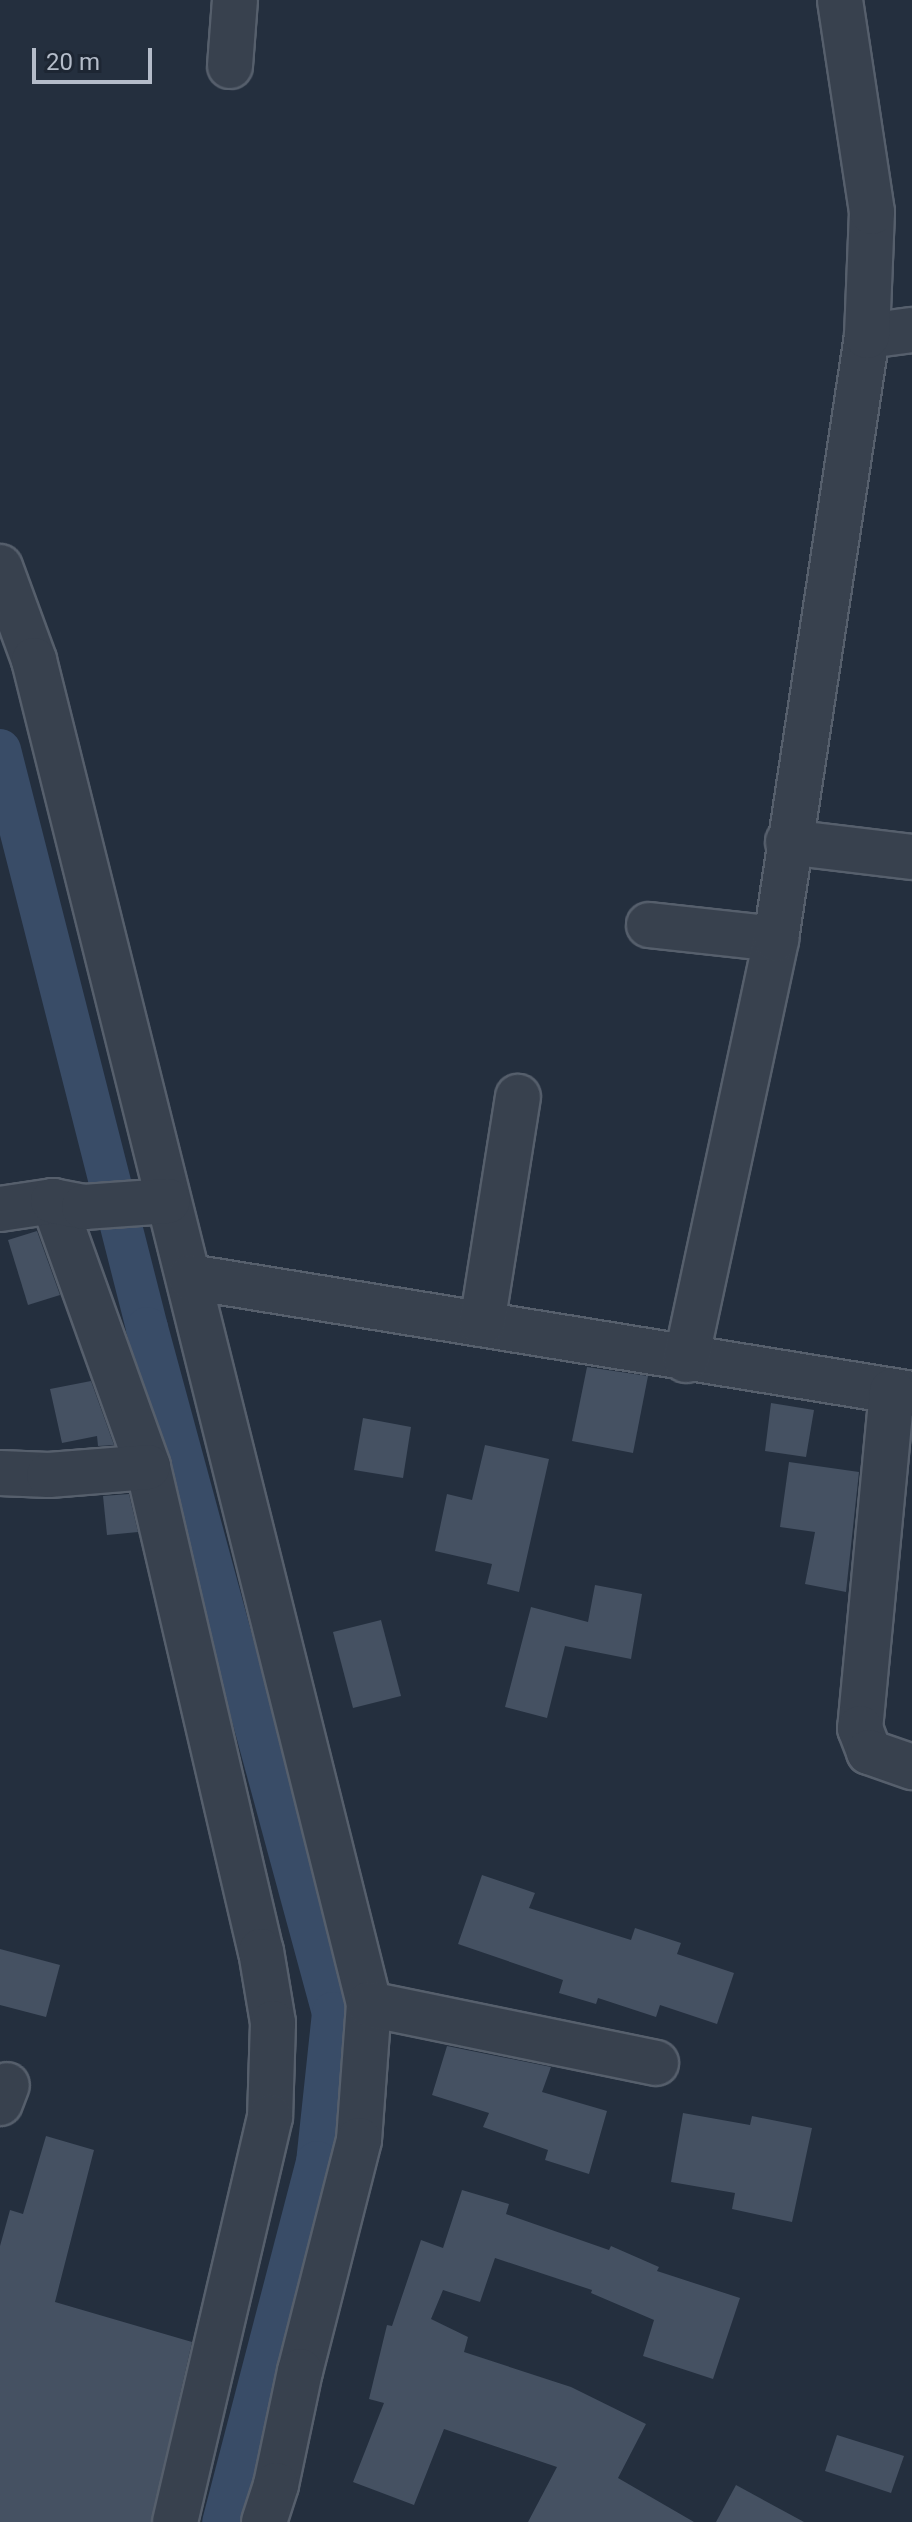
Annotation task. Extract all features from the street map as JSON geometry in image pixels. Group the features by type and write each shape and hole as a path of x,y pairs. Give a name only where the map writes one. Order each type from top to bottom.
{"street":[{"path":"230,66 235,0"},
{"path":"686,1360 776,939 788,842 867,336 872,212 840,0"},
{"path":"867,336 912,330"},
{"path":"0,567 34,660 369,2004 359,2140 300,2371 276,2485 264,2522"},
{"path":"788,842 912,857"},
{"path":"649,925 776,939"},
{"path":"482,1324 518,1097"},
{"path":"0,1209 168,1201"},
{"path":"87,1205 258,1936 273,2023 270,2117 175,2522"},
{"path":"190,1277 902,1393 896,1527 860,1728 869,1752 912,1767"},
{"path":"0,1473 49,1475 148,1467"},
{"path":"369,2004 656,2063"}],"building":[{"path":"37,1231 60,1295 28,1305 8,1240"},
{"path":"587,1367 648,1376 633,1453 572,1441"},
{"path":"91,1381 114,1445 98,1446 97,1436 62,1443 50,1389"},
{"path":"771,1403 814,1410 806,1457 765,1451"},
{"path":"363,1418 411,1427 403,1478 354,1470"},
{"path":"485,1445 549,1459 519,1592 487,1584 492,1564 435,1551 447,1494 472,1500"},
{"path":"789,1462 859,1472 846,1592 805,1584 815,1532 780,1527"},
{"path":"129,1494 138,1532 107,1535 103,1496"},
{"path":"595,1585 642,1594 631,1659 565,1646 547,1718 505,1707 531,1607 588,1622"},
{"path":"381,1620 401,1696 353,1708 333,1632"},
{"path":"482,1875 535,1893 529,1908 631,1940 635,1928 681,1943 677,1954 734,1973 717,2024 660,2005 656,2017 598,1998 596,2004 559,1993 563,1980 458,1944"},
{"path":"0,1949 60,1965 46,2017 0,2005"},
{"path":"447,2046 551,2067 542,2092 607,2111 589,2174 545,2160 548,2150 483,2127 489,2113 432,2095"},
{"path":"683,2113 750,2125 752,2116 812,2128 792,2222 732,2209 735,2193 671,2182"},
{"path":"46,2136 94,2150 55,2302 192,2342 151,2522 0,2522 0,2246 10,2210 23,2214"},
{"path":"462,2190 509,2204 506,2214 609,2250 611,2246 659,2267 657,2271 740,2298 713,2379 643,2356 654,2320 591,2293 592,2290 495,2258 480,2302 443,2290 431,2319 468,2337 464,2352 571,2387 646,2424 618,2478 694,2522 528,2522 557,2467 444,2429 414,2505 353,2482 384,2403 369,2399 387,2325 392,2326 421,2240 443,2248"},
{"path":"837,2435 904,2456 891,2493 825,2471"},
{"path":"736,2485 804,2522 716,2522"}],"waterway":[{"path":"0,750 147,1328 333,2013 317,2162 223,2522"}]}
